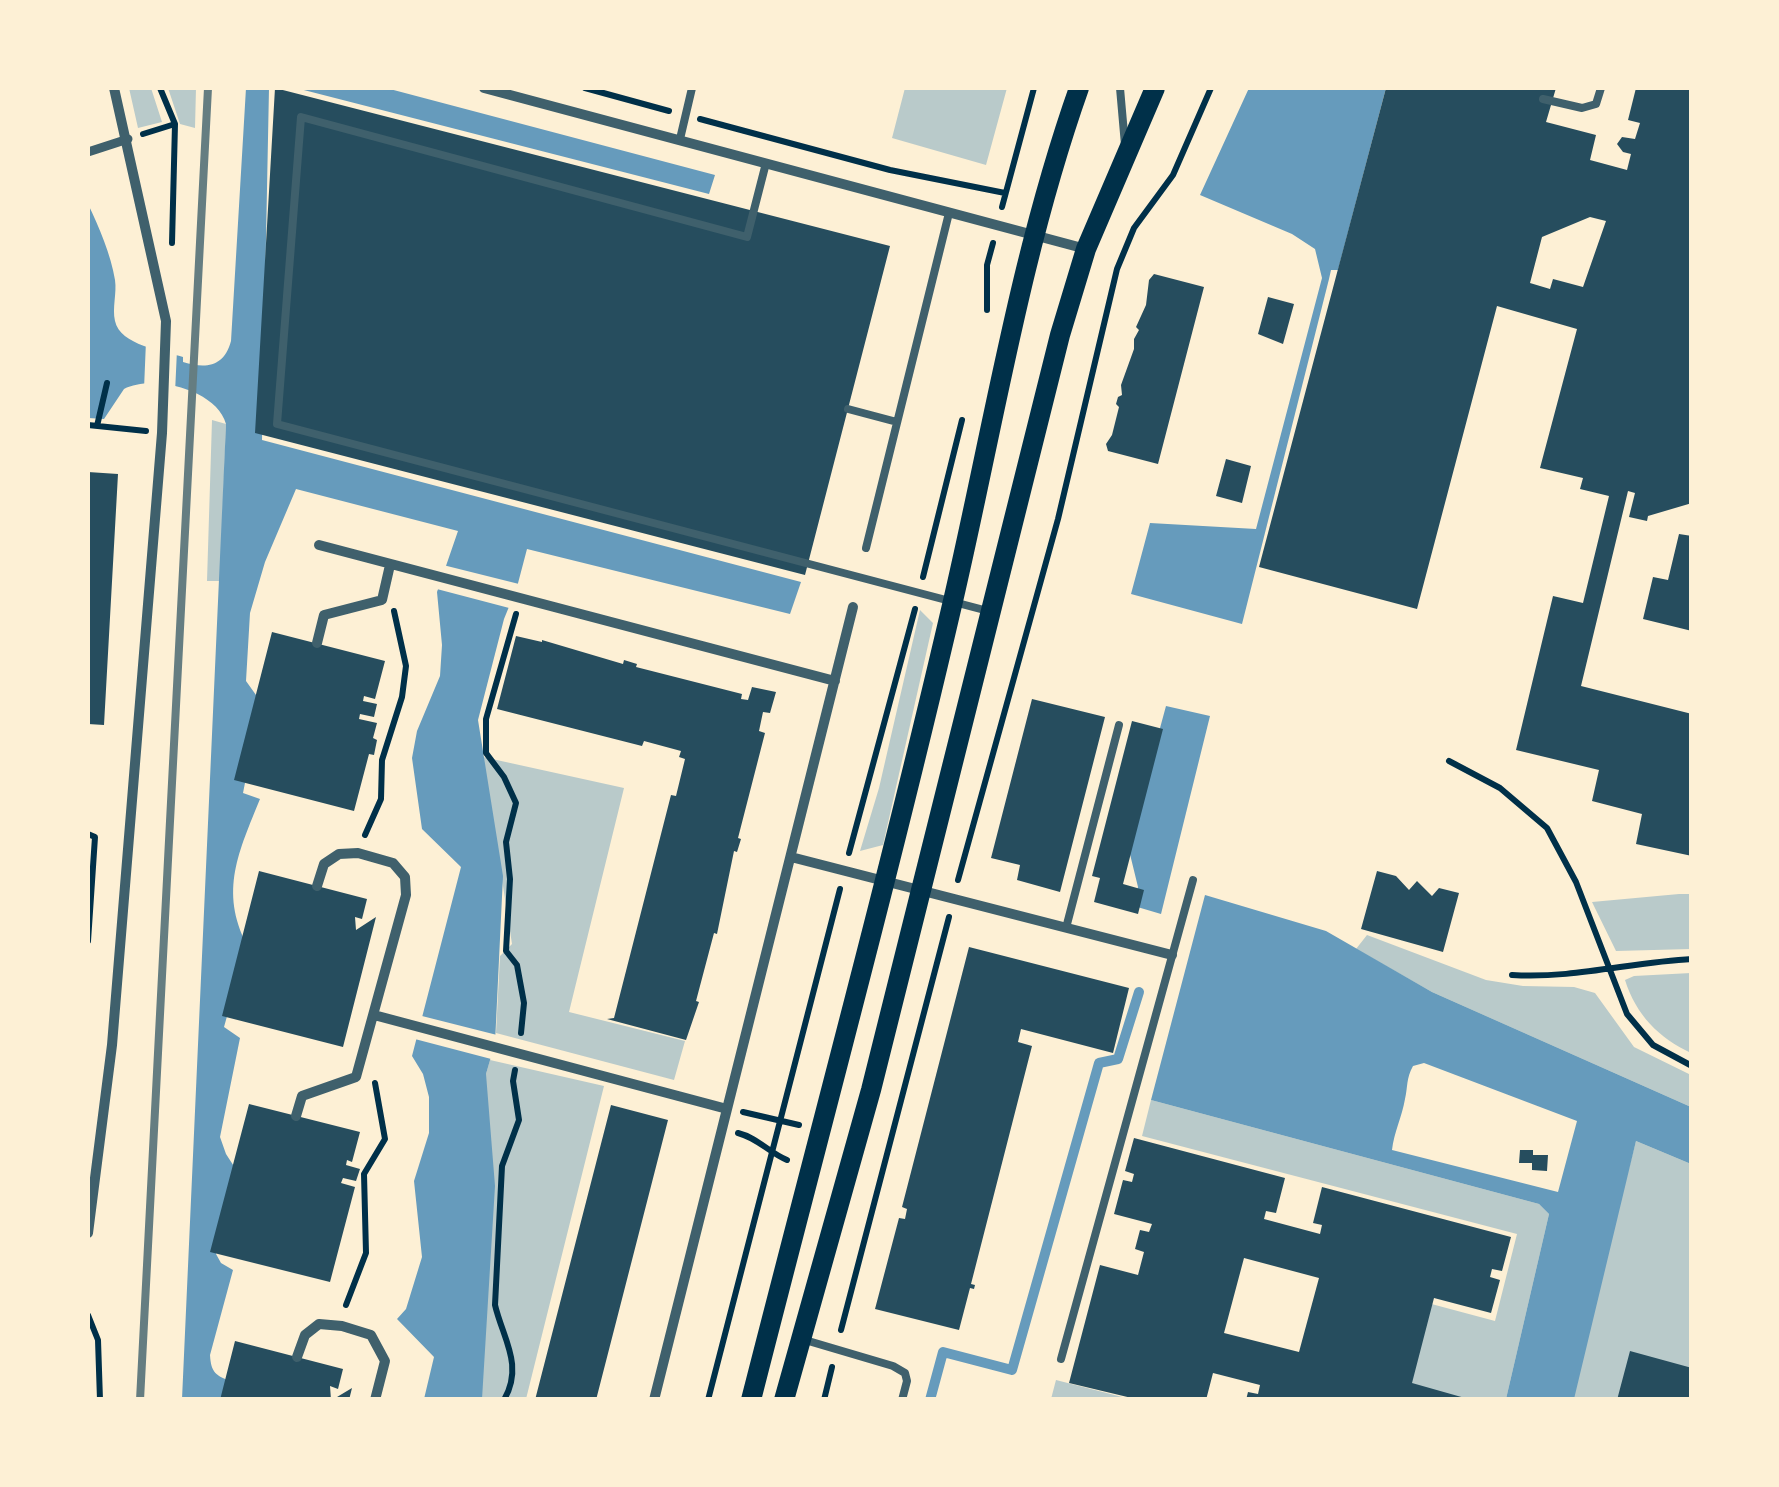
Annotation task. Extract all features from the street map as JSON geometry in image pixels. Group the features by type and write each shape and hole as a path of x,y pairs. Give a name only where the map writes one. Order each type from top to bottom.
{"main road":[{"path":"751,1400 953,602 1011,326 1079,88"},
{"path":"784,1400 871,1090 1060,335 1086,250 1154,88"}],"street":[{"path":"88,1234 112,1044 162,421 166,321 114,88"},
{"path":"484,88 1086,250"},
{"path":"90,151 128,138"},
{"path":"320,545 834,681"},
{"path":"317,643 324,615 382,600 390,565"},
{"path":"654,1400 854,607"},
{"path":"296,1116 302,1096 356,1077 406,895 405,877 393,863 358,853 339,854 324,864 317,886"},
{"path":"792,857 1172,955"},
{"path":"374,1016 728,1108"},
{"path":"297,1358 304,1334 319,1324 371,1335 385,1361 374,1400"}],"lane":[{"path":"680,139 692,88"},
{"path":"1120,88 1126,154"},
{"path":"1543,99 1587,108 1599,100 1602,88"},
{"path":"766,163 747,238 301,117 277,424 992,612"},
{"path":"866,548 949,213"},
{"path":"848,408 897,422"},
{"path":"1066,928 1119,725"},
{"path":"1060,1358 1193,880"},
{"path":"800,1339 905,1372 902,1400"}],"path":[{"path":"160,88 175,124 170,262"},
{"path":"585,88 890,170 1005,193"},
{"path":"987,317 987,266 1034,88"},
{"path":"824,1400 953,900 1058,520 1117,269 1134,228 1173,175 1212,88"},
{"path":"128,138 175,124"},
{"path":"97,426 107,384"},
{"path":"708,1400 964,409"},
{"path":"88,424 143,431"},
{"path":"504,1400 514,1375 512,1350 499,1323 496,1305 502,1166 519,1120 513,1082 524,1003 517,965 506,951 510,878 506,842 516,802 486,753 486,719 520,598"},
{"path":"358,853 381,799 382,760 402,698 406,666 396,613 382,600"},
{"path":"1449,761 1500,788 1547,828 1576,882 1627,1014 1654,1045 1692,1066"},
{"path":"88,834 94,837 88,936"},
{"path":"1512,975 1563,974 1692,958"},
{"path":"342,1326 348,1293 366,1253 364,1174 385,1139 376,1083 356,1077"},
{"path":"88,1315 98,1340 100,1400"}],"shaded area":[{"path":"129,88 151,88 162,122 138,128"},
{"path":"168,88 196,88 195,128 180,124"},
{"path":"905,88 1007,88 986,165 892,138"},
{"path":"212,420 226,424 220,581 207,581"},
{"path":"920,610 933,623 883,845 860,851 879,788"},
{"path":"483,757 624,788 569,1012 685,1041 674,1080 496,1033 500,956 512,944"},
{"path":"1691,894 1691,949 1616,951 1592,902"},
{"path":"1367,935 1486,980 1523,986 1574,987 1595,993 1634,1047 1691,1075 1691,1107 1432,992 1356,949"},
{"path":"1692,973 1691,1053 1650,1024 1635,1004 1625,980 1634,976"},
{"path":"490,1060 604,1086 526,1399 480,1400 486,1074"},
{"path":"1151,1100 1539,1204 1549,1214 1506,1399 1451,1399 1404,1382 1424,1302 1495,1321 1517,1234 1142,1136"},
{"path":"1636,1141 1691,1164 1691,1399 1569,1400"},
{"path":"1056,1380 1130,1399 1051,1399"}],"water":[{"path":"246,88 269,88 262,440 801,582 790,614 527,549 478,720 503,876 495,1043 486,1074 495,1186 482,1399 424,1399 434,1357 397,1319 406,1309 422,1257 414,1181 429,1133 429,1097 423,1074 412,1056 461,867 422,829 412,758 417,731 440,676 442,645 437,592 458,531 296,489 265,562 250,613 246,681 261,702 243,793 260,799 239,854 233,889 234,907 247,945 224,1027 240,1038 220,1137 237,1171 216,1254 221,1263 233,1270 210,1355 216,1373 233,1382 230,1399 182,1399 226,424 220,412 197,394 151,383 124,389 104,419 88,418 88,204 113,270 114,316 119,329 143,346 183,357 183,362 206,365 219,361 231,341"},
{"path":"296,88 386,88 715,175 709,194"},
{"path":"1249,88 1386,88 1338,270 1331,270 1242,624 1131,594 1150,523 1256,529 1322,278 1315,249 1292,234 1200,195"},
{"path":"1166,706 1210,716 1161,914 1134,906 1138,887 1128,846"},
{"path":"1205,895 1326,931 1432,992 1691,1107 1691,1164 1636,1141 1574,1399 1506,1399 1549,1214 1539,1204 1151,1100","holes":["1424,1063 1577,1121 1558,1192 1392,1150 1409,1075 1413,1066"]}],"pier":[{"path":"146,341 177,350 175,393 144,389"},
{"path":"439,564 523,585 513,609 433,588"},
{"path":"418,1015 501,1036 495,1060 411,1038"}],"building":[{"path":"275,88 890,246 805,575 255,433"},
{"path":"1386,88 1556,88 1546,122 1596,135 1590,160 1627,170 1631,154 1623,152 1617,144 1622,137 1635,139 1640,123 1628,120 1636,88 1692,88 1692,503 1648,516 1647,521 1629,517 1635,493 1628,491 1581,686 1692,714 1692,856 1636,844 1642,814 1592,801 1599,770 1516,750 1553,596 1583,603 1609,496 1580,489 1583,478 1540,468 1577,329 1497,306 1417,609 1259,567","holes":["1590,217 1606,221 1583,287 1553,279 1550,289 1530,283 1542,237"]},
{"path":"1154,274 1204,287 1158,464 1108,451 1106,444 1112,435 1119,407 1116,404 1122,395 1121,385 1139,330 1136,327"},
{"path":"1268,297 1294,304 1283,344 1258,334"},
{"path":"1226,459 1251,466 1242,503 1216,496"},
{"path":"88,472 118,474 104,725 88,724"},
{"path":"1679,534 1692,536 1692,631 1643,619 1653,577 1668,580"},
{"path":"272,632 385,661 375,699 364,696 363,701 377,704 374,717 360,714 359,719 377,723 373,738 377,740 374,755 369,754 354,811 234,780"},
{"path":"516,636 623,664 624,660 637,664 636,667 742,694 741,699 748,700 752,687 776,692 770,713 763,712 759,731 765,733 738,838 741,839 737,852 734,851 717,934 714,933 686,1040 607,1019 614,1018 671,795 676,796 685,759 679,757 681,751 644,741 642,746 497,709"},
{"path":"1032,699 1105,717 1060,892 1017,880 1020,865 991,858"},
{"path":"1132,721 1163,729 1123,884 1144,890 1138,914 1094,902 1100,878 1092,876"},
{"path":"259,871 367,899 362,919 355,917 356,930 376,917 343,1047 222,1016"},
{"path":"1377,871 1396,876 1409,890 1417,881 1432,896 1439,888 1459,893 1443,952 1361,929"},
{"path":"969,947 1129,988 1113,1053 1021,1029 1018,1042 1032,1046 971,1284 974,1289 970,1288 959,1330 875,1309 899,1218 905,1219 907,1209 902,1207"},
{"path":"249,1104 360,1132 352,1162 347,1160 346,1165 360,1169 356,1181 343,1178 341,1183 355,1187 330,1282 210,1252"},
{"path":"611,1105 668,1120 596,1400 535,1400"},
{"path":"1134,1138 1285,1178 1276,1213 1266,1211 1264,1219 1320,1234 1322,1225 1313,1223 1322,1187 1511,1237 1502,1271 1492,1269 1490,1277 1500,1280 1491,1313 1434,1298 1412,1383 1472,1400 1246,1400 1248,1392 1258,1394 1260,1385 1213,1373 1206,1400 1140,1400 1069,1383 1100,1265 1138,1275 1144,1252 1135,1249 1140,1230 1149,1232 1152,1224 1114,1214 1123,1180 1132,1182 1134,1174 1125,1171","holes":["1244,1258 1319,1278 1299,1352 1224,1333"]},
{"path":"1520,1150 1548,1155 1547,1171 1532,1170 1532,1163 1519,1163"},
{"path":"235,1341 343,1369 338,1389 330,1386 331,1400 220,1400"},
{"path":"1630,1351 1692,1368 1692,1400 1617,1400"},
{"path":"352,1388 349,1400 332,1400"}],"waterway":[{"path":"930,1400 943,1352 1012,1370 1099,1063 1118,1059 1139,992"}],"railway":[{"path":"140,1400 208,88"}]}
